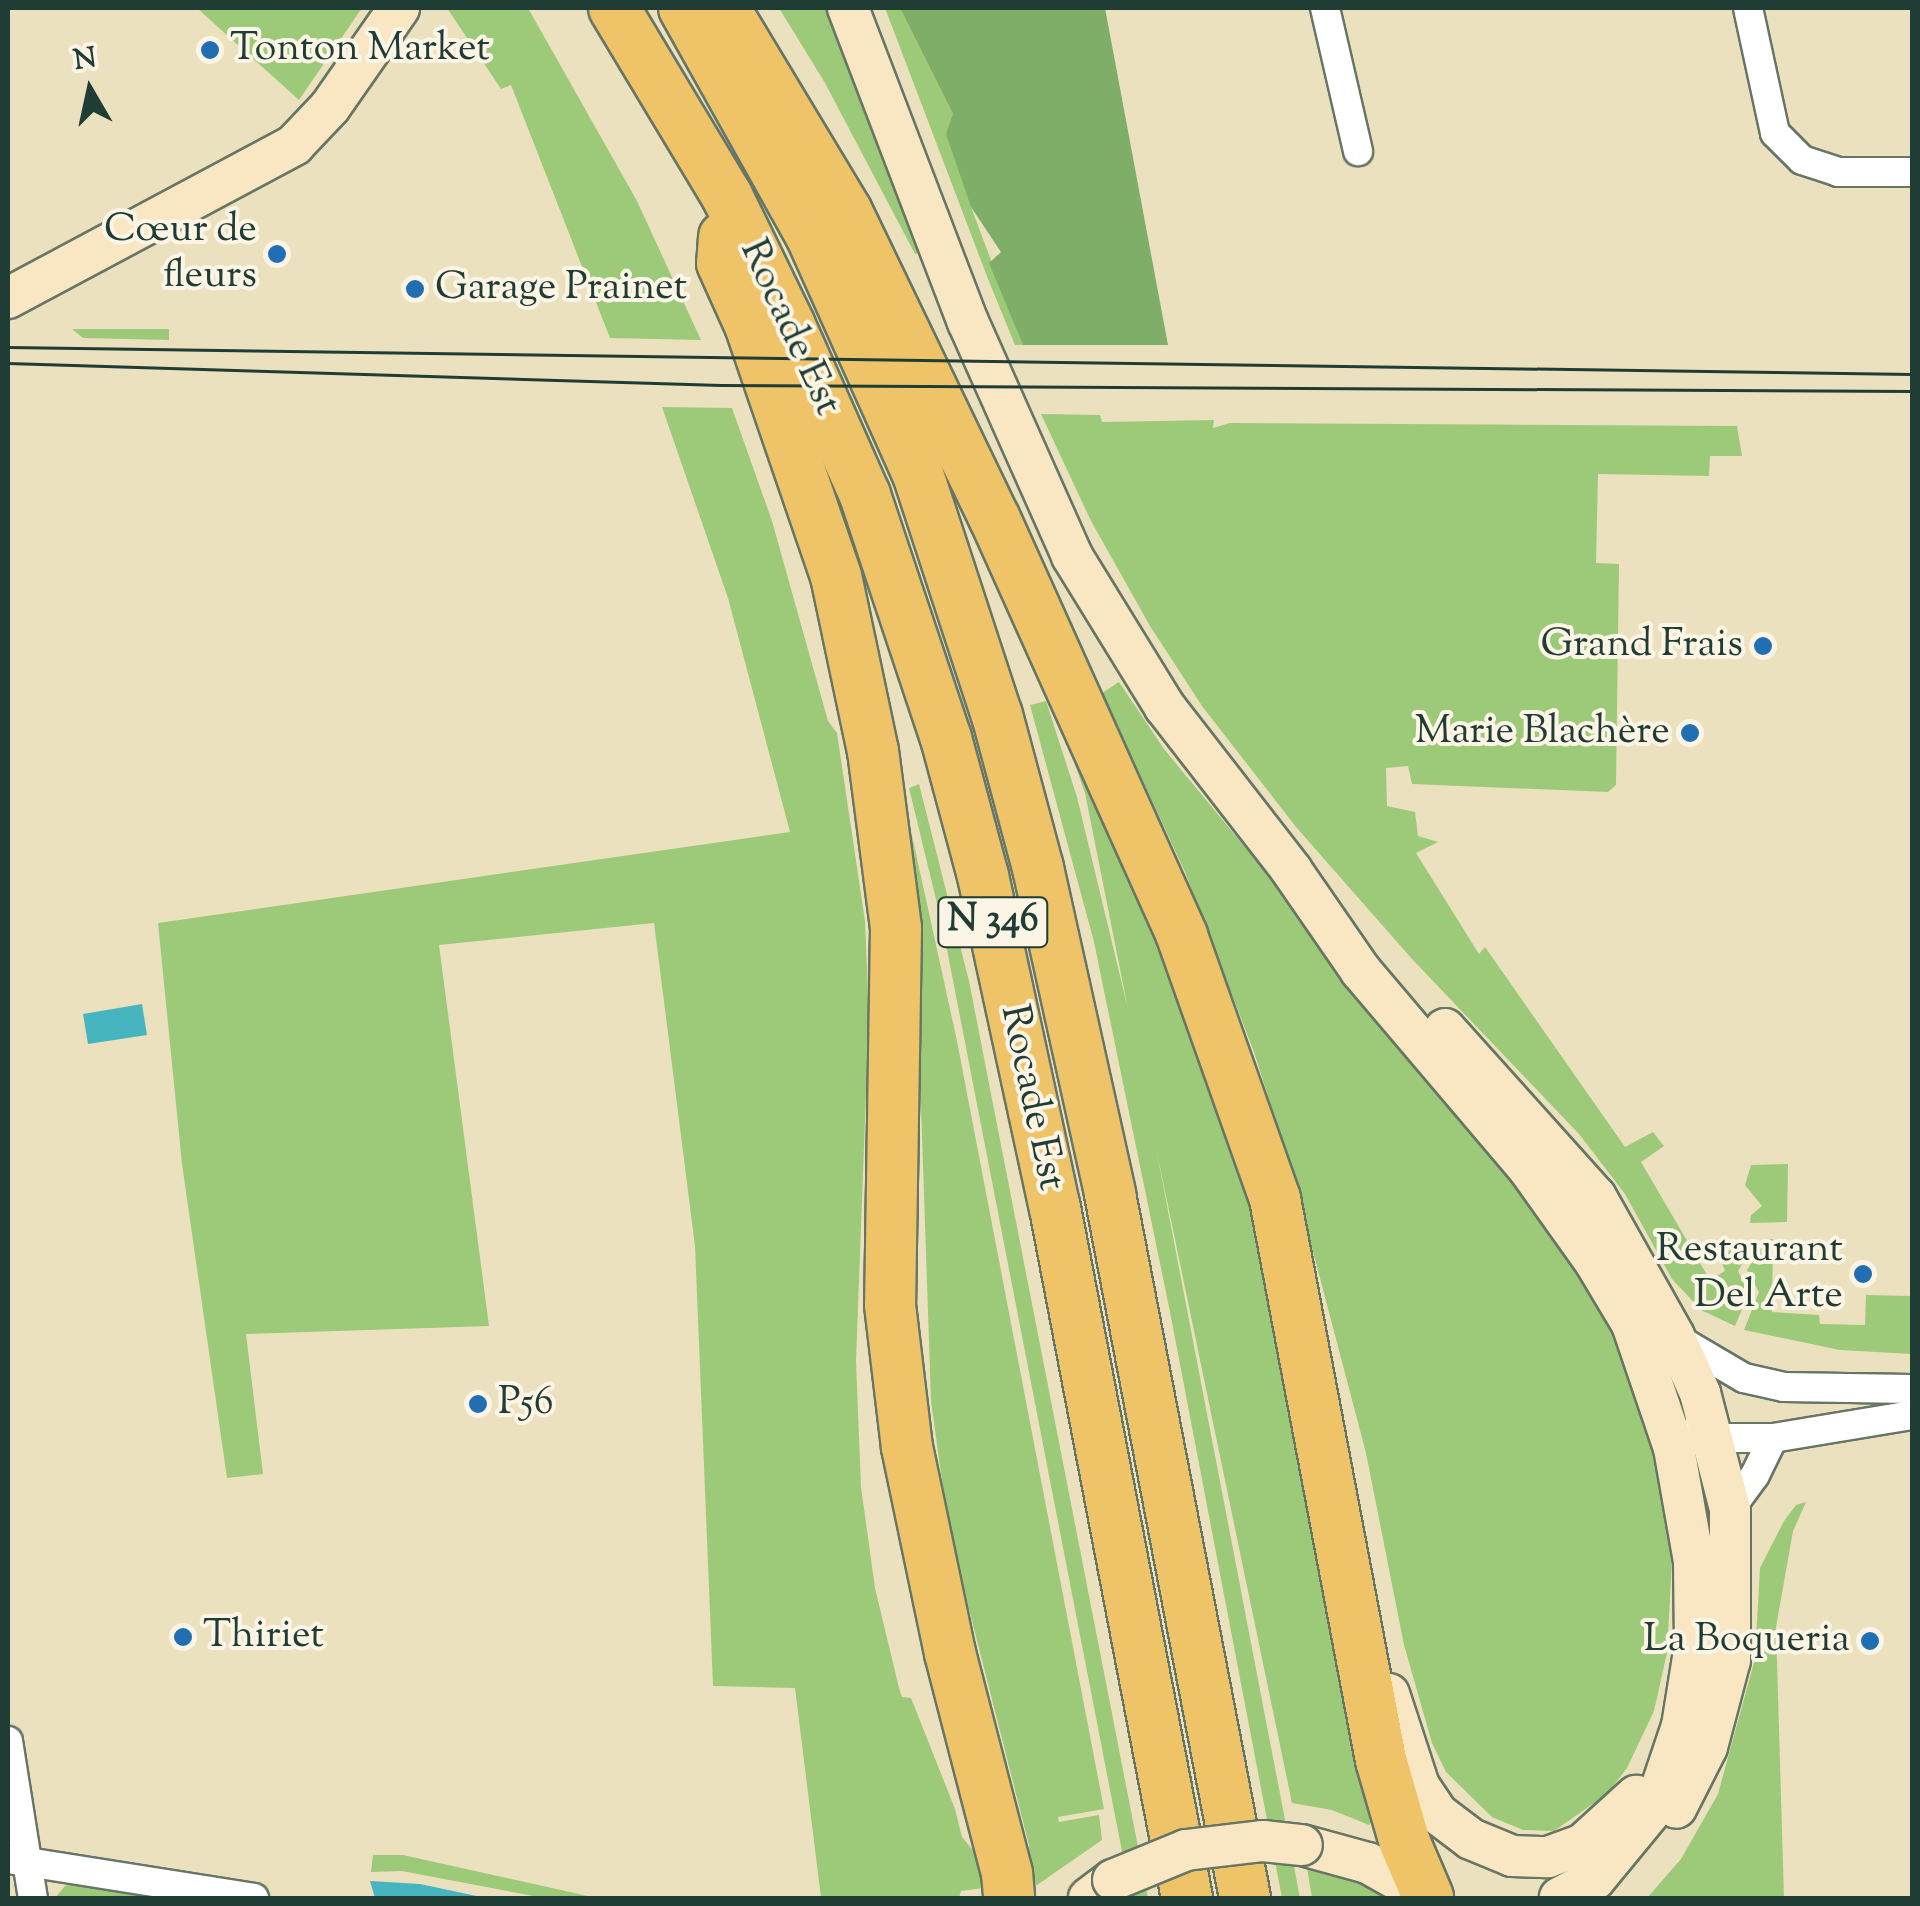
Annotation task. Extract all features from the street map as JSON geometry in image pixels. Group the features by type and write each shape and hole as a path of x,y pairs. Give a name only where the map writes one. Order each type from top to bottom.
{"highway":[{"name":"Rocade Est","path":"614,8 727,196 865,494 941,721 984,876 1055,1208 1187,1898"},
{"name":"Rocade Est","path":"684,8 811,235 918,474 997,716 1038,868 1110,1194 1245,1898"},
{"path":"724,8 848,212 995,518 1182,936 1274,1200 1381,1760 1405,1843 1429,1898"},
{"path":"727,196 722,264 750,325 836,576 873,751 896,928 890,1305 902,1411 950,1653 989,1794 1009,1898"}],"main road":[{"path":"8,298 26,279 294,145 330,107 399,8"},
{"path":"848,8 968,322 1072,556 1164,707 1292,871 1361,970 1528,1168 1595,1262 1686,1418 1730,1509 1730,1660 1707,1747 1667,1827 1608,1898"},
{"path":"1292,871 1387,966 1596,1197 1674,1336 1686,1418 1694,1562 1695,1645 1682,1726 1656,1806 1595,1879 1560,1898"},
{"path":"1357,1628 1392,1700 1419,1786 1438,1814 1472,1840 1512,1856 1548,1857 1583,1844 1620,1815 1646,1784 1682,1726"},
{"path":"1101,1889 1186,1850 1263,1841 1302,1844 1368,1863 1429,1898"}],"street":[{"path":"1325,8 1358,151"},
{"path":"1748,8 1775,133 1802,160 1838,172 1912,172"},
{"path":"1674,1336 1744,1378 1784,1387 1912,1389"},
{"path":"1686,1418 1744,1378"},
{"path":"1686,1418 1773,1438 1912,1415"},
{"path":"1730,1509 1755,1474 1773,1438"},
{"path":"8,1741 17,1860 33,1898"},
{"path":"17,1860 239,1897"}],"green space":[{"path":"197,8 362,8 299,100"},
{"path":"447,8 528,8 637,201 701,340 610,338 511,85 501,89"},
{"path":"779,8 826,8 919,253 915,254 825,83"},
{"path":"885,8 900,8 953,114 971,207 1023,345 1015,345"},
{"path":"900,8 1105,8 1168,345 1023,345 989,263 1001,252 971,207 946,134 953,114"},
{"path":"72,329 169,329 169,340 83,338"},
{"path":"662,407 732,408 772,521 828,721 837,733 865,921 869,1014 856,1361 861,1487 875,1588 899,1688 902,1697 911,1698 955,1809 962,1837 977,1855 986,1877 984,1888 961,1891 959,1898 821,1898 795,1688 713,1686 695,1246 654,923 439,945 489,1326 246,1334 263,1474 227,1478 182,1164 158,923 790,832 728,598"},
{"path":"1041,414 1100,415 1102,422 1214,420 1213,428 1230,423 1737,426 1742,456 1710,456 1709,476 1598,474 1596,563 1619,564 1616,785 1608,792 1412,784 1408,766 1386,768 1387,806 1415,812 1418,836 1438,842 1416,853 1479,954 1485,947 1625,1147 1653,1132 1664,1146 1641,1162 1710,1280 1725,1271 1721,1260 1734,1246 1758,1239 1738,1271 1749,1293 1735,1326 1701,1310 1672,1279 1625,1194 1579,1134 1412,959 1296,827 1202,706 1150,626 1091,521"},
{"path":"1119,682 1164,749 1512,1171 1603,1307 1629,1365 1661,1459 1673,1543 1667,1653 1654,1711 1627,1768 1607,1794 1554,1831 1523,1830 1492,1817 1446,1772 1432,1743 1404,1645 1366,1453 1291,1168 1254,1052 1185,872 1102,693"},
{"path":"1046,701 1077,797 1128,1009 1085,793 1054,705 1166,956 1222,1106 1253,1213 1377,1813 1369,1825 1332,1810 1292,1803 1156,1148 1300,1898 1282,1898 1170,1312 1094,942 1030,705"},
{"path":"919,784 969,981 1148,1898 1131,1898 942,924 909,788"},
{"path":"906,808 957,1041 1104,1809 1058,1817 1059,1822 1099,1815 1102,1840 1037,1885 1030,1883 1029,1845 968,1605 944,1495 931,1401 914,900 901,809"},
{"path":"1788,1164 1787,1222 1750,1223 1751,1215 1762,1206 1745,1185 1751,1165"},
{"path":"1767,1239 1773,1239 1772,1312 1819,1315 1820,1324 1865,1325 1866,1295 1912,1296 1912,1354 1840,1350 1744,1330 1759,1292 1747,1270"},
{"path":"1806,1502 1793,1531 1776,1627 1784,1898 1647,1898 1681,1859 1718,1794 1755,1659 1760,1568 1784,1521 1796,1505"},
{"path":"373,1855 403,1855 597,1898 544,1898 402,1871 371,1872"},
{"path":"1307,1868 1363,1883 1400,1898 1312,1898"},
{"path":"78,1883 186,1898 55,1898 65,1886"}],"water":[{"path":"142,1004 147,1035 88,1044 83,1014"},
{"path":"370,1881 420,1884 486,1898 375,1898"}],"tram line":[{"path":"8,347 1912,374"},
{"path":"8,363 721,385 1912,391"}],"place":[{"name":"Tonton Market","path":"210,50"},
{"name":"Cœur de fleurs","path":"277,254"},
{"name":"Garage Prainet","path":"415,289"},
{"name":"Grand Frais","path":"1763,646"},
{"name":"Marie Blachère","path":"1690,733"},
{"name":"Restaurant Del Arte","path":"1863,1274"},
{"name":"P56","path":"478,1404"},
{"name":"Thiriet","path":"183,1637"},
{"name":"La Boqueria","path":"1870,1641"}]}
